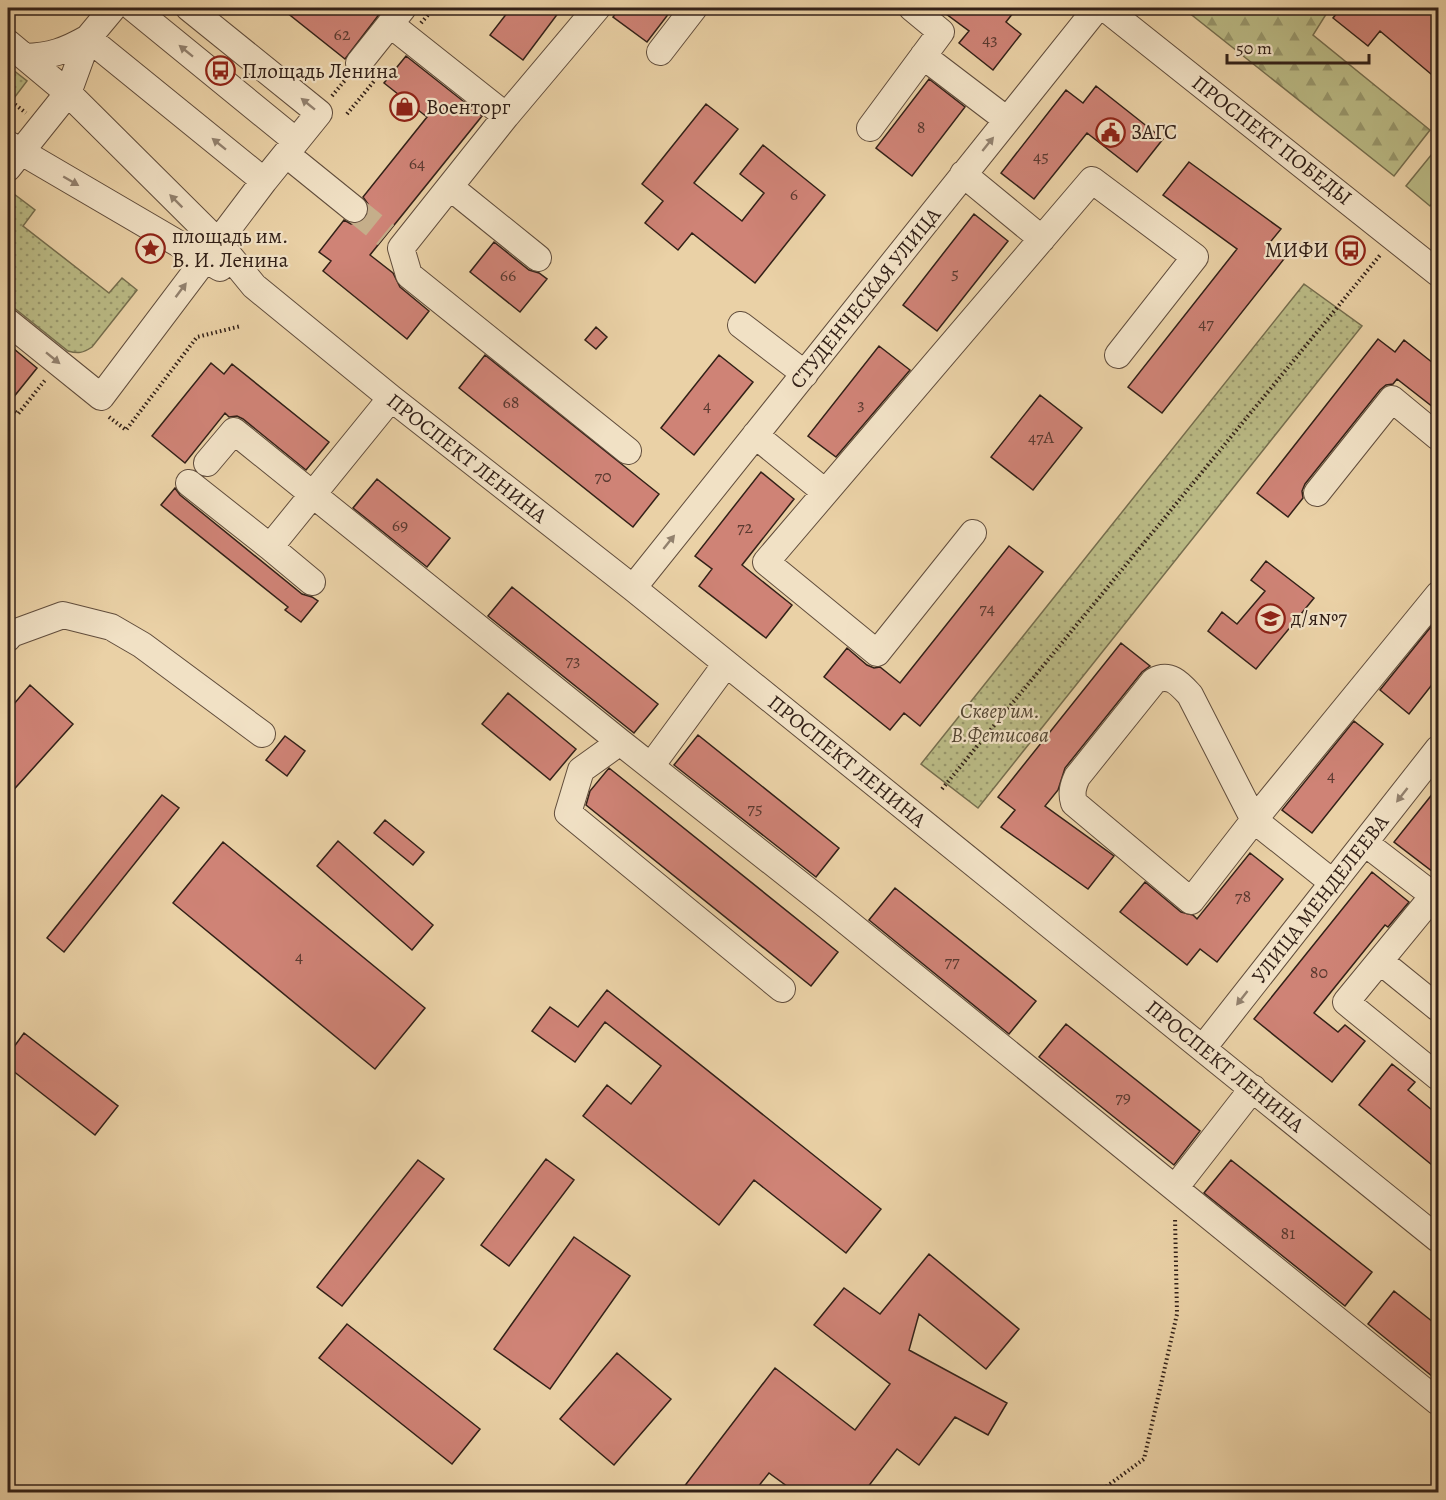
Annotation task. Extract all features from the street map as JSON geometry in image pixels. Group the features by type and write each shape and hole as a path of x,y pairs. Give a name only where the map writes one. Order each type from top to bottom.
{"street":[{"path":"133,8 291,147 354,209"},
{"path":"8,322 101,397 264,181 319,113 189,8"},
{"path":"597,8 450,187 394,242 409,275 628,452"},
{"path":"660,52 694,8"},
{"path":"870,128 941,32 912,8"},
{"name":"СТУДЕНЧЕСКАЯ УЛИЦА","path":"633,588 1097,8"},
{"name":"ПРОСПЕКТ ПОБЕДЫ","path":"1105,8 1438,273"},
{"path":"12,155 68,93 88,38 104,11"},
{"path":"359,63 396,16 506,116"},
{"path":"88,38 264,181"},
{"path":"16,50 48,56 68,50 88,38"},
{"name":"ПРОСПЕКТ ЛЕНИНА","path":"16,50 68,93 211,251 391,398 633,588 1438,1239"},
{"path":"923,56 1007,120"},
{"name":"ПРОСПЕКТ ЛЕНИНА","path":"12,155 211,251"},
{"path":"963,174 1042,239"},
{"path":"973,533 877,653 766,562 1092,180 1195,257 1118,355"},
{"path":"450,187 538,258"},
{"path":"741,325 805,374"},
{"path":"270,547 391,398"},
{"path":"1317,494 1392,399 1438,437"},
{"path":"207,463 234,431 311,495 830,908 1438,1402"},
{"path":"755,435 825,492"},
{"path":"189,483 312,582"},
{"path":"1332,882 1254,820 1190,695 1171,678 1161,677 1154,681 1077,777 1072,794 1074,803 1191,901 1254,820 1438,595"},
{"path":"8,638 11,634 63,615 111,627 142,645 262,734"},
{"path":"651,766 726,664"},
{"path":"620,742 581,770 568,813 782,989"},
{"name":"УЛИЦА МЕНДЕЛЕЕВА","path":"1203,1048 1438,749"},
{"path":"1365,843 1436,893 1346,1002 1434,1065"},
{"path":"1380,961 1438,1008"},
{"path":"1175,1188 1253,1088"}],"path":[{"path":"319,113 359,63"},
{"path":"942,789 1383,251"},
{"path":"1099,1492 1144,1459 1177,1314 1175,1188"}],"green space":[{"path":"1183,8 1330,8 1313,35 1430,130 1394,176"},
{"path":"8,66 27,81 8,106"},
{"path":"1436,149 1438,151 1438,196 1430,206 1406,186"},
{"path":"14,194 35,210 23,226 109,293 122,278 137,290 92,347 86,351 78,353 68,351 8,303 8,201"},
{"name":"Сквер им. В.Фетисова","path":"1304,284 1362,326 978,808 921,764"}],"building":[{"path":"281,8 384,8 345,59"},
{"path":"511,8 562,8 523,60 490,35"},
{"path":"620,8 673,8 647,42 613,17"},
{"path":"938,8 1017,8 1006,22 1021,34 993,70 959,43 969,31"},
{"path":"1341,8 1438,8 1438,80 1380,31 1368,46 1333,18"},
{"path":"406,56 482,116 370,255 393,273 400,287 429,311 407,339 323,271 331,261 319,252 344,220 351,224 359,223 366,218 369,212 368,204 363,197 427,117 384,83"},
{"path":"929,79 965,107 912,176 876,148"},
{"path":"1096,86 1163,139 1137,172 1087,133 1034,199 1001,173 1066,90 1083,103"},
{"path":"706,104 738,129 694,183 742,221 764,193 740,174 763,145 825,195 755,283 692,233 678,250 645,223 663,201 642,184"},
{"path":"1189,162 1281,229 1267,246 1284,259 1162,413 1128,387 1237,249 1163,195"},
{"path":"974,214 1008,241 937,331 903,305"},
{"path":"494,242 529,270 547,279 520,312 470,272"},
{"path":"596,327 607,337 596,349 585,340"},
{"path":"1378,339 1395,352 1404,340 1438,367 1438,411 1397,379 1393,384 1386,385 1305,484 1302,491 1303,498 1288,517 1257,493"},
{"path":"8,344 37,368 8,404"},
{"path":"879,346 910,370 836,457 808,436"},
{"path":"485,355 659,494 633,527 459,388"},
{"path":"719,355 753,382 694,455 661,428"},
{"path":"211,363 224,374 232,364 329,442 306,470 243,419 237,416 229,417 225,413 185,463 152,436"},
{"path":"1040,395 1082,428 1033,490 991,457"},
{"path":"761,472 794,499 742,565 792,605 766,638 699,586 712,569 695,556"},
{"path":"377,479 450,538 427,567 353,508"},
{"path":"175,488 180,495 302,594 318,601 301,622 285,610 288,607 161,505"},
{"path":"1009,546 1043,572 920,726 904,713 890,730 824,677 847,648 867,665 874,668 880,667 900,683"},
{"name":"д/я№7","path":"1266,561 1314,598 1256,669 1208,631 1222,612 1237,624 1265,591 1251,580"},
{"path":"512,587 658,704 634,733 488,616"},
{"path":"1438,618 1438,677 1409,714 1380,690"},
{"path":"1121,643 1150,666 1142,672 1065,768 1058,790 1045,806 1114,856 1088,889 1001,827 1015,810 998,797"},
{"path":"30,685 73,724 8,796 8,711"},
{"path":"508,693 576,749 550,780 482,724"},
{"path":"1354,721 1383,744 1312,833 1282,810"},
{"path":"698,735 839,848 816,877 674,765"},
{"path":"285,736 305,751 287,776 266,760"},
{"path":"609,768 838,952 811,986 586,805 590,791"},
{"path":"1438,787 1438,875 1437,875 1394,842"},
{"path":"162,795 179,808 64,952 47,938"},
{"path":"385,820 424,852 413,865 374,833"},
{"path":"338,841 433,925 412,950 317,866"},
{"path":"223,842 425,1008 375,1069 173,903"},
{"path":"1250,853 1283,879 1217,962 1200,949 1187,965 1120,912 1145,882 1181,912 1193,915 1197,919"},
{"path":"1372,872 1409,902 1388,927 1385,925 1314,1013 1338,1032 1345,1025 1365,1041 1332,1082 1254,1019"},
{"path":"895,888 1036,1001 1009,1034 869,920"},
{"path":"607,990 881,1209 846,1253 754,1180 719,1225 583,1116 607,1085 631,1104 661,1066 605,1022 575,1062 532,1031 550,1007 578,1027"},
{"path":"1066,1024 1200,1131 1174,1165 1039,1057"},
{"path":"24,1033 118,1106 95,1135 8,1067 8,1055"},
{"path":"1392,1064 1415,1082 1408,1090 1438,1115 1438,1170 1359,1105"},
{"path":"546,1159 574,1180 509,1266 481,1245"},
{"path":"418,1160 444,1179 342,1306 317,1287"},
{"path":"1231,1160 1372,1272 1345,1306 1204,1193"},
{"path":"574,1237 630,1276 550,1389 494,1349"},
{"path":"929,1254 1019,1329 986,1369 919,1314 909,1350 1007,1403 988,1435 955,1417 919,1465 897,1449 864,1492 795,1492 769,1473 754,1492 680,1492 775,1368 855,1430 890,1384 814,1325 844,1288 880,1314"},
{"path":"1394,1291 1438,1326 1438,1381 1368,1324"},
{"path":"347,1324 480,1429 452,1464 319,1358"},
{"path":"617,1353 671,1399 614,1465 560,1419"}],"tunnel":[{"path":"354,209 386,235"}],"place":[{"name":"Площадь Ленина","path":"221,71"},
{"name":"Военторг","path":"405,107"},
{"name":"ЗАГС","path":"1110,132"},
{"name":"площадь им. В. И. Ленина","path":"151,248"},
{"name":"МИФИ","path":"1350,250"},
{"name":"д/я№7","path":"1270,618"}]}
